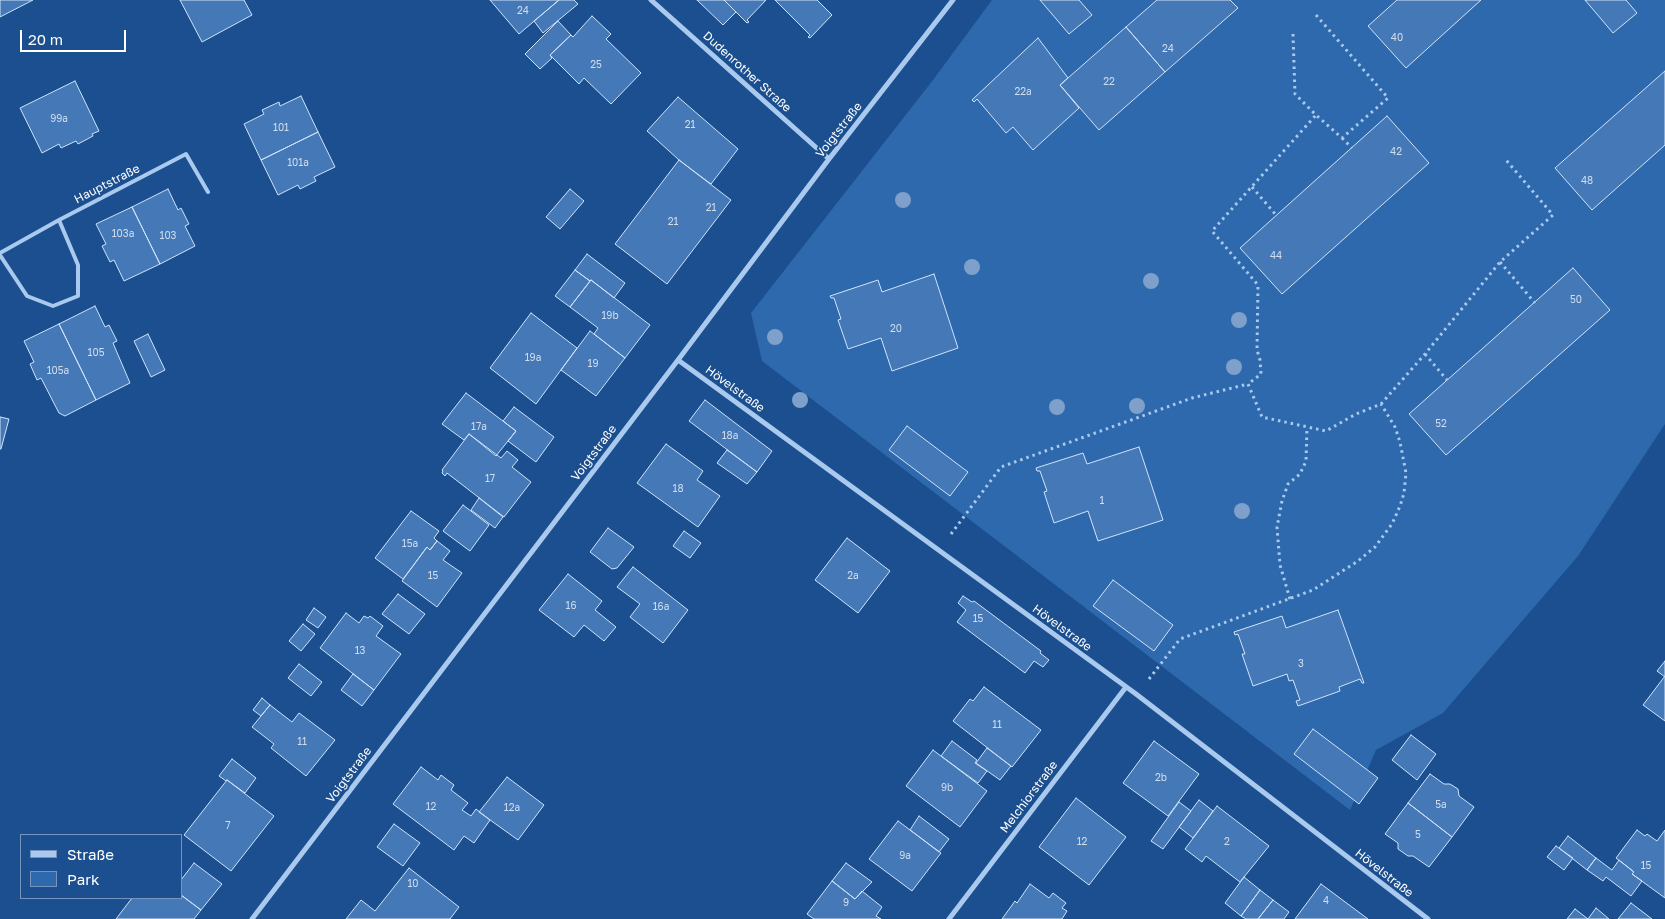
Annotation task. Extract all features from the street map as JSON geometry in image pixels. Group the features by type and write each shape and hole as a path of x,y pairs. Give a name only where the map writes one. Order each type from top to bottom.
{"street":[{"name":"Dudenrother Straße","path":"651,0 829,159"},
{"name":"Voigtstraße","path":"252,919 829,159 953,0"},
{"name":"Hövelstraße","path":"678,360 1136,694 1428,919"},
{"name":"Melchiorstraße","path":"949,919 1126,687"}],"lane":[{"name":"Hauptstraße","path":"0,254 58,220 186,154 208,192"},
{"path":"0,254 27,296 53,306 78,296 78,266 58,220"}],"path":[{"path":"1316,16 1388,98 1342,138"},
{"path":"1294,34 1295,94 1352,148"},
{"path":"938,550 1001,467 1192,398 1248,384 1261,374 1257,350 1258,285 1212,231 1316,115"},
{"path":"1248,384 1262,417 1326,431 1356,414 1381,404 1425,354 1500,262 1553,215 1506,160"},
{"path":"1252,187 1276,216"},
{"path":"1500,262 1535,302"},
{"path":"1425,354 1447,380"},
{"path":"1136,694 1180,639 1313,590 1358,561 1375,547 1394,518 1404,493 1406,473 1395,427 1381,404"},
{"path":"1290,599 1280,565 1277,527 1282,501 1288,484 1300,474 1306,461 1307,427"}],"green space":[{"path":"992,0 1665,0 1665,424 1578,556 1443,713 1376,750 1350,810 762,361 751,313 933,80"}],"building":[{"path":"0,0 33,0 0,17"},
{"path":"180,0 244,0 252,15 202,42"},
{"path":"490,0 559,0 519,34"},
{"path":"559,0 574,0 578,4 543,33 534,21"},
{"path":"697,0 724,0 736,12 723,25"},
{"path":"724,0 766,0 747,20 749,22 747,23"},
{"path":"775,0 817,0 832,15 810,38 808,37 810,35"},
{"path":"1040,0 1079,0 1092,15 1069,34"},
{"path":"1157,0 1230,0 1238,8 1165,72 1126,27"},
{"path":"1397,0 1481,0 1406,68 1368,26"},
{"path":"1585,0 1626,0 1637,13 1613,33"},
{"path":"592,16 611,34 606,39 641,73 611,104 584,78 579,84 550,55 571,35 573,37"},
{"path":"558,21 571,35 550,55 552,58 540,69 525,54"},
{"path":"1126,27 1165,72 1099,130 1060,85"},
{"path":"1038,38 1068,78 1060,85 1079,108 1033,150 1013,127 1006,133 977,99 974,102 972,100"},
{"path":"1665,71 1665,145 1592,210 1555,168"},
{"path":"75,81 99,131 78,144 76,141 61,148 59,144 42,153 20,108"},
{"path":"301,96 318,132 261,160 244,124 264,114 262,110 279,102 280,106"},
{"path":"678,97 738,149 711,184 679,160 647,131"},
{"path":"1387,116 1429,163 1282,294 1240,248"},
{"path":"318,132 335,167 314,177 316,181 300,189 298,185 278,195 261,160"},
{"path":"679,160 731,200 667,284 615,244"},
{"path":"168,189 178,210 181,208 189,224 185,226 195,246 160,264 132,207"},
{"path":"570,189 584,201 560,229 546,217"},
{"path":"132,207 160,264 124,281 114,260 110,262 102,246 106,244 96,224"},
{"path":"587,254 625,283 614,298 575,270"},
{"path":"1573,268 1610,310 1446,455 1409,414"},
{"path":"575,270 590,281 570,307 555,296"},
{"path":"934,274 958,348 892,371 881,338 848,349 838,320 841,319 834,298 830,296 878,280 882,292"},
{"path":"591,280 650,325 625,358 594,334 598,328 570,307"},
{"path":"95,306 105,327 109,325 117,341 113,343 130,383 96,400 59,324"},
{"path":"531,313 577,348 536,404 490,368"},
{"path":"59,324 96,400 65,416 59,413 41,378 37,380 30,364 34,362 24,341"},
{"path":"590,331 625,358 596,396 561,370"},
{"path":"148,334 165,370 151,377 134,341"},
{"path":"466,393 516,431 496,456 469,434 464,440 442,424"},
{"path":"705,400 772,451 757,472 689,421"},
{"path":"514,407 554,437 536,462 508,441 516,431 503,421"},
{"path":"0,417 9,419 1,449 0,449"},
{"path":"907,426 968,472 950,496 889,450"},
{"path":"469,434 501,458 507,451 518,460 512,467 531,482 504,517 447,473 445,476 442,473 442,470"},
{"path":"666,444 703,471 697,480 720,496 698,527 637,483"},
{"path":"1139,447 1163,520 1098,541 1088,511 1054,523 1044,492 1047,491 1040,471 1037,471 1036,468 1083,453 1087,464"},
{"path":"727,450 757,472 747,484 717,463"},
{"path":"479,498 503,517 495,528 471,510"},
{"path":"463,505 489,525 470,551 443,531"},
{"path":"411,511 439,531 434,538 437,541 430,550 427,547 403,579 375,558"},
{"path":"608,528 634,547 617,568 612,569 590,552"},
{"path":"684,531 701,543 690,558 673,546"},
{"path":"847,538 890,571 858,613 815,580"},
{"path":"437,541 450,551 443,560 462,573 437,607 402,581 427,547 430,550"},
{"path":"633,567 688,610 663,643 630,617 640,604 617,587"},
{"path":"568,574 602,601 595,610 616,627 604,641 584,625 574,637 539,610"},
{"path":"1113,580 1173,625 1154,651 1093,606"},
{"path":"398,594 425,614 409,634 382,614"},
{"path":"963,596 972,602 974,601 1041,651 1040,653 1049,660 1043,667 1034,661 1025,673 957,622 966,610 958,603"},
{"path":"314,608 326,617 318,628 306,620"},
{"path":"1338,610 1364,683 1360,679 1339,687 1340,691 1298,706 1296,701 1300,700 1293,680 1289,681 1287,674 1253,686 1242,654 1245,654 1238,634 1235,635 1234,632 1282,616 1286,628"},
{"path":"346,613 359,623 364,616 368,618 370,616 383,626 376,636 401,654 374,690 320,648"},
{"path":"303,624 315,634 301,651 289,641"},
{"path":"1665,661 1665,677 1657,671"},
{"path":"299,664 322,682 311,696 288,678"},
{"path":"353,674 374,690 362,706 341,690"},
{"path":"1665,676 1665,721 1643,705"},
{"path":"984,687 1041,730 1012,767 953,721 970,699 973,701"},
{"path":"262,698 270,705 261,716 253,710"},
{"path":"270,705 292,722 299,713 335,740 306,776 271,748 274,744 252,727"},
{"path":"1313,729 1378,778 1359,804 1294,754"},
{"path":"1411,735 1436,754 1417,780 1392,760"},
{"path":"952,741 977,760 975,763 987,771 978,783 941,756"},
{"path":"1154,741 1199,774 1168,816 1123,783"},
{"path":"987,748 1011,766 1000,780 976,763"},
{"path":"933,750 987,791 960,827 906,786"},
{"path":"232,759 256,778 245,793 219,776"},
{"path":"421,767 438,780 441,775 454,785 451,790 468,803 462,810 471,816 476,809 490,820 474,843 464,836 454,850 393,804"},
{"path":"1430,774 1444,784 1450,784 1458,789 1459,796 1474,807 1452,837 1408,803"},
{"path":"507,777 544,805 518,840 479,812"},
{"path":"227,780 274,816 231,871 184,835"},
{"path":"1076,798 1126,837 1089,885 1039,847"},
{"path":"1199,800 1213,811 1193,838 1179,827"},
{"path":"1179,802 1191,811 1163,849 1151,841"},
{"path":"1408,803 1452,837 1429,867 1398,849 1398,843 1385,834"},
{"path":"1217,806 1269,846 1240,882 1206,856 1202,862 1185,849"},
{"path":"919,816 949,839 939,852 910,830"},
{"path":"898,821 941,853 912,891 869,859"},
{"path":"394,824 420,843 403,866 377,847"},
{"path":"1637,830 1657,841 1665,830 1665,898 1632,874 1634,872 1616,858"},
{"path":"1568,836 1596,858 1587,870 1559,848"},
{"path":"1556,846 1573,858 1564,870 1547,857"},
{"path":"1596,858 1612,870 1619,860 1634,872 1632,874 1642,881 1631,896 1606,877 1603,881 1587,870"},
{"path":"194,863 222,884 201,910 182,896 182,879"},
{"path":"846,863 872,882 855,899 832,881"},
{"path":"409,868 459,907 450,919 346,919 361,900 375,911"},
{"path":"1244,877 1260,890 1241,916 1225,903"},
{"path":"832,881 855,899 862,891 882,907 876,916 881,919 814,919 807,914"},
{"path":"1030,884 1049,898 1053,893 1066,903 1062,908 1067,911 1062,919 1002,919 1015,901 1017,903"},
{"path":"1321,884 1368,919 1295,919"},
{"path":"1260,890 1273,900 1258,919 1246,919 1241,916"},
{"path":"182,896 201,910 194,919 116,919 131,899 182,899"},
{"path":"1273,900 1289,912 1284,919 1258,919"},
{"path":"1631,903 1652,919 1618,919"},
{"path":"1596,908 1609,919 1588,919"},
{"path":"1575,909 1588,919 1567,919"}]}
